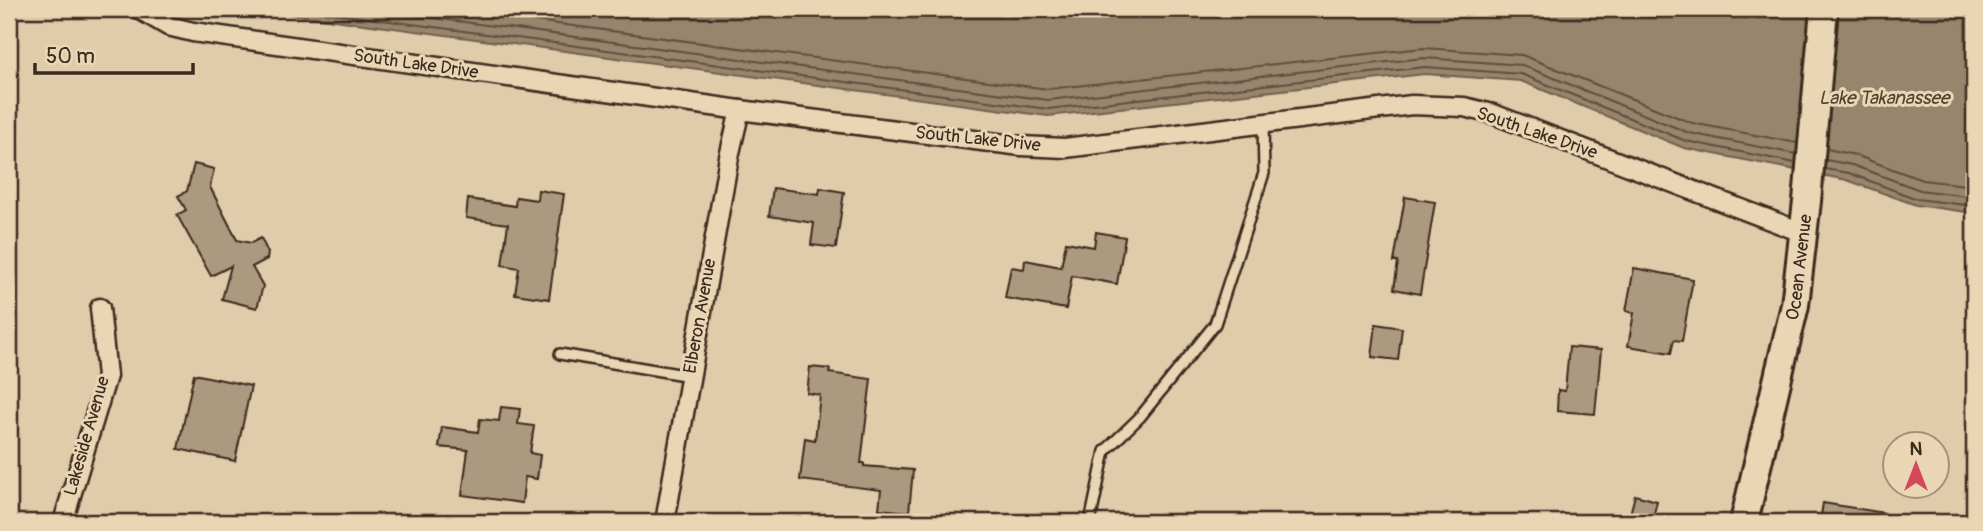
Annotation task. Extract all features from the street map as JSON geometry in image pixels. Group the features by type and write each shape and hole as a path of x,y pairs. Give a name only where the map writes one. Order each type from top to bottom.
{"street":[{"name":"South Lake Drive","path":"139,9 168,26 193,33 740,110 1021,146 1065,148 1412,105 1464,107 1521,124 1804,233"},
{"name":"Ocean Avenue","path":"1744,522 1795,305 1824,9"},
{"name":"Elberon Avenue","path":"665,522 729,157 740,110"},
{"name":"Lakeside Avenue","path":"63,522 107,376 100,308"}],"lane":[{"path":"1090,522 1105,451 1140,417 1214,324 1265,173 1264,124"},
{"path":"561,354 690,376"}],"water":[{"name":"Lake Takanassee","path":"252,9 1974,9 1974,213 1916,205 1847,180 1684,148 1521,81 1425,74 1048,116"}],"building":[{"path":"194,164 214,169 210,187 237,240 251,243 261,238 268,253 267,259 252,267 263,286 257,308 222,299 231,266 211,276 177,215 186,210 178,196 187,191"},
{"path":"773,188 819,194 820,188 844,192 836,248 811,245 814,223 769,216"},
{"path":"538,190 564,194 549,299 515,294 519,268 502,265 508,224 466,218 468,199 515,206 516,197 537,200"},
{"path":"1405,197 1435,202 1420,294 1394,289 1398,262 1394,262"},
{"path":"1096,232 1125,237 1117,284 1072,276 1066,309 1005,298 1011,267 1024,269 1025,260 1061,267 1066,242 1094,247"},
{"path":"1634,268 1693,279 1682,341 1674,340 1671,353 1628,346 1634,313 1626,311"},
{"path":"1376,324 1402,328 1398,360 1372,357"},
{"path":"1569,347 1601,350 1595,414 1557,411 1558,390 1565,391"},
{"path":"810,367 830,369 829,373 871,379 861,463 864,463 864,466 913,470 909,512 879,509 881,490 800,480 805,438 815,440 820,395 807,393"},
{"path":"194,374 251,386 235,461 178,449"},
{"path":"501,407 520,409 518,424 534,426 530,453 540,455 537,479 525,477 522,503 462,495 468,450 439,447 442,427 478,432 480,419 499,421"},
{"path":"1635,495 1657,501 1652,522 1628,522"},
{"path":"1823,503 1885,513 1884,522 1820,522"}]}
